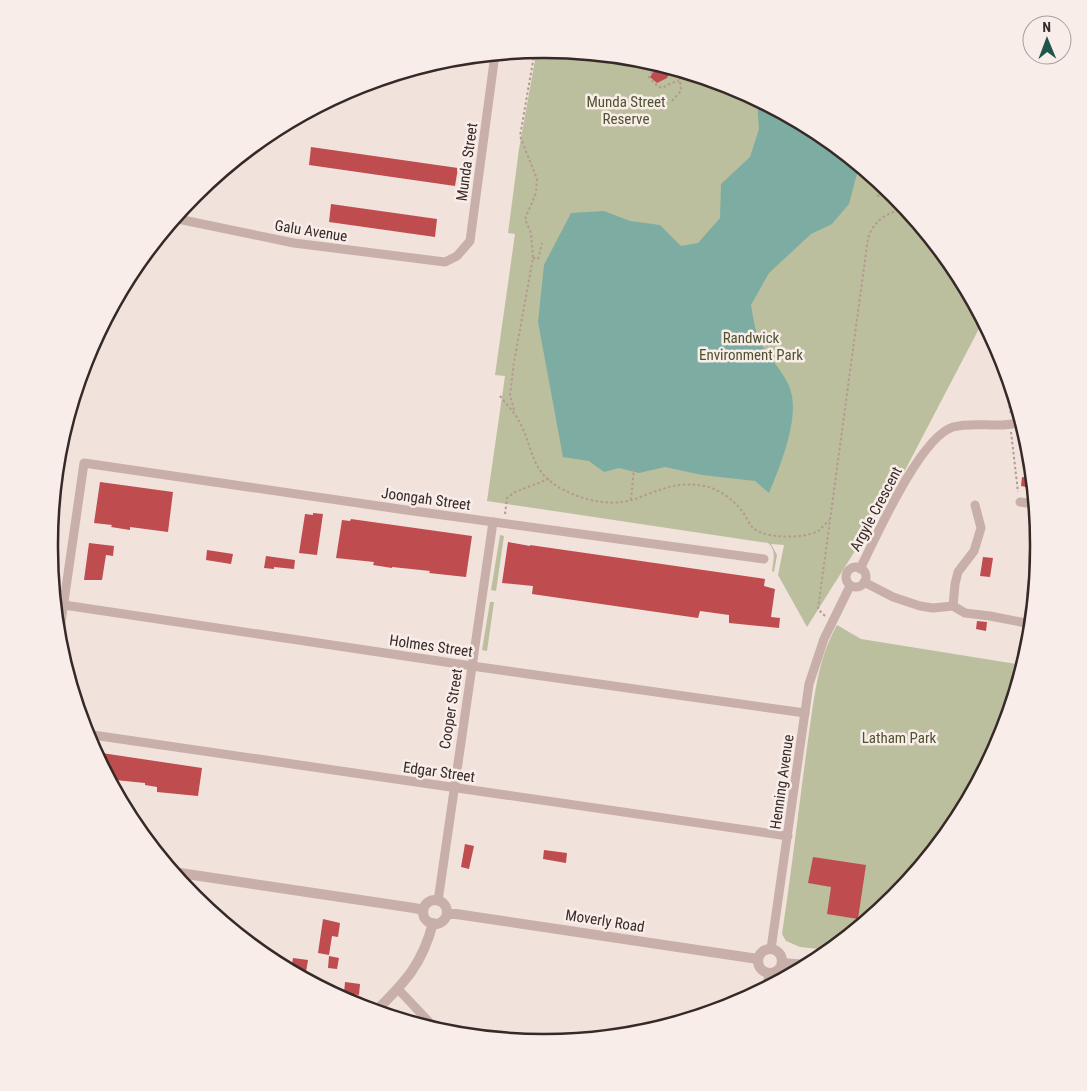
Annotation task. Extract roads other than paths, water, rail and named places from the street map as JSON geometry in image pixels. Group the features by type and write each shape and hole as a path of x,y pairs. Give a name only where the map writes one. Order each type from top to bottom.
{"street":[{"name":"Munda Street","path":"445,262 457,256 470,241 494,61"},
{"name":"Galu Avenue","path":"181,220 294,243 445,262"},
{"name":"Argyle Crescent","path":"860,569 902,485 934,439 942,432 954,427 1014,421"},
{"name":"Joongah Street","path":"64,605 84,463 764,560"},
{"path":"1020,502 1027,503"},
{"path":"953,606 958,572 974,551 981,528 975,505"},
{"name":"Cooper Street","path":"438,901 493,522"},
{"path":"853,568 860,569 865,575 864,582 858,587 850,586 846,580 847,572 853,568"},
{"path":"864,582 894,597 920,606 933,608 953,606 965,613 1023,622"},
{"name":"Henning Avenue","path":"771,949 808,684 831,622 850,586"},
{"path":"63,614 64,605"},
{"name":"Holmes Street","path":"64,605 472,666 805,713"},
{"name":"Edgar Street","path":"95,735 788,836"},
{"path":"183,874 423,910"},
{"path":"438,901 446,907 447,914 440,922 433,924 425,918 423,910 428,902 438,901"},
{"name":"Moverly Road","path":"447,914 758,960"},
{"path":"381,1006 410,975 420,960 429,940 433,924"},
{"path":"771,949 778,952 782,963 776,972 769,973 759,967 758,960 764,950 771,949"},
{"path":"782,963 793,964"},
{"path":"768,978 769,973"},
{"path":"398,989 426,1019"}],"water":[{"path":"758,108 814,139 857,173 849,204 832,224 811,234 769,273 751,305 758,338 786,380 793,403 787,443 769,493 755,481 702,475 665,467 639,473 619,468 604,472 589,461 563,457 538,322 544,265 571,213 604,211 630,221 660,225 681,246 698,243 720,218 721,184 750,157 759,129"}],"park label":[{"name":"Munda Street Reserve","path":"626,110"},
{"name":"Randwick Environment Park","path":"751,346"},
{"name":"Latham Park","path":"899,738"}]}
